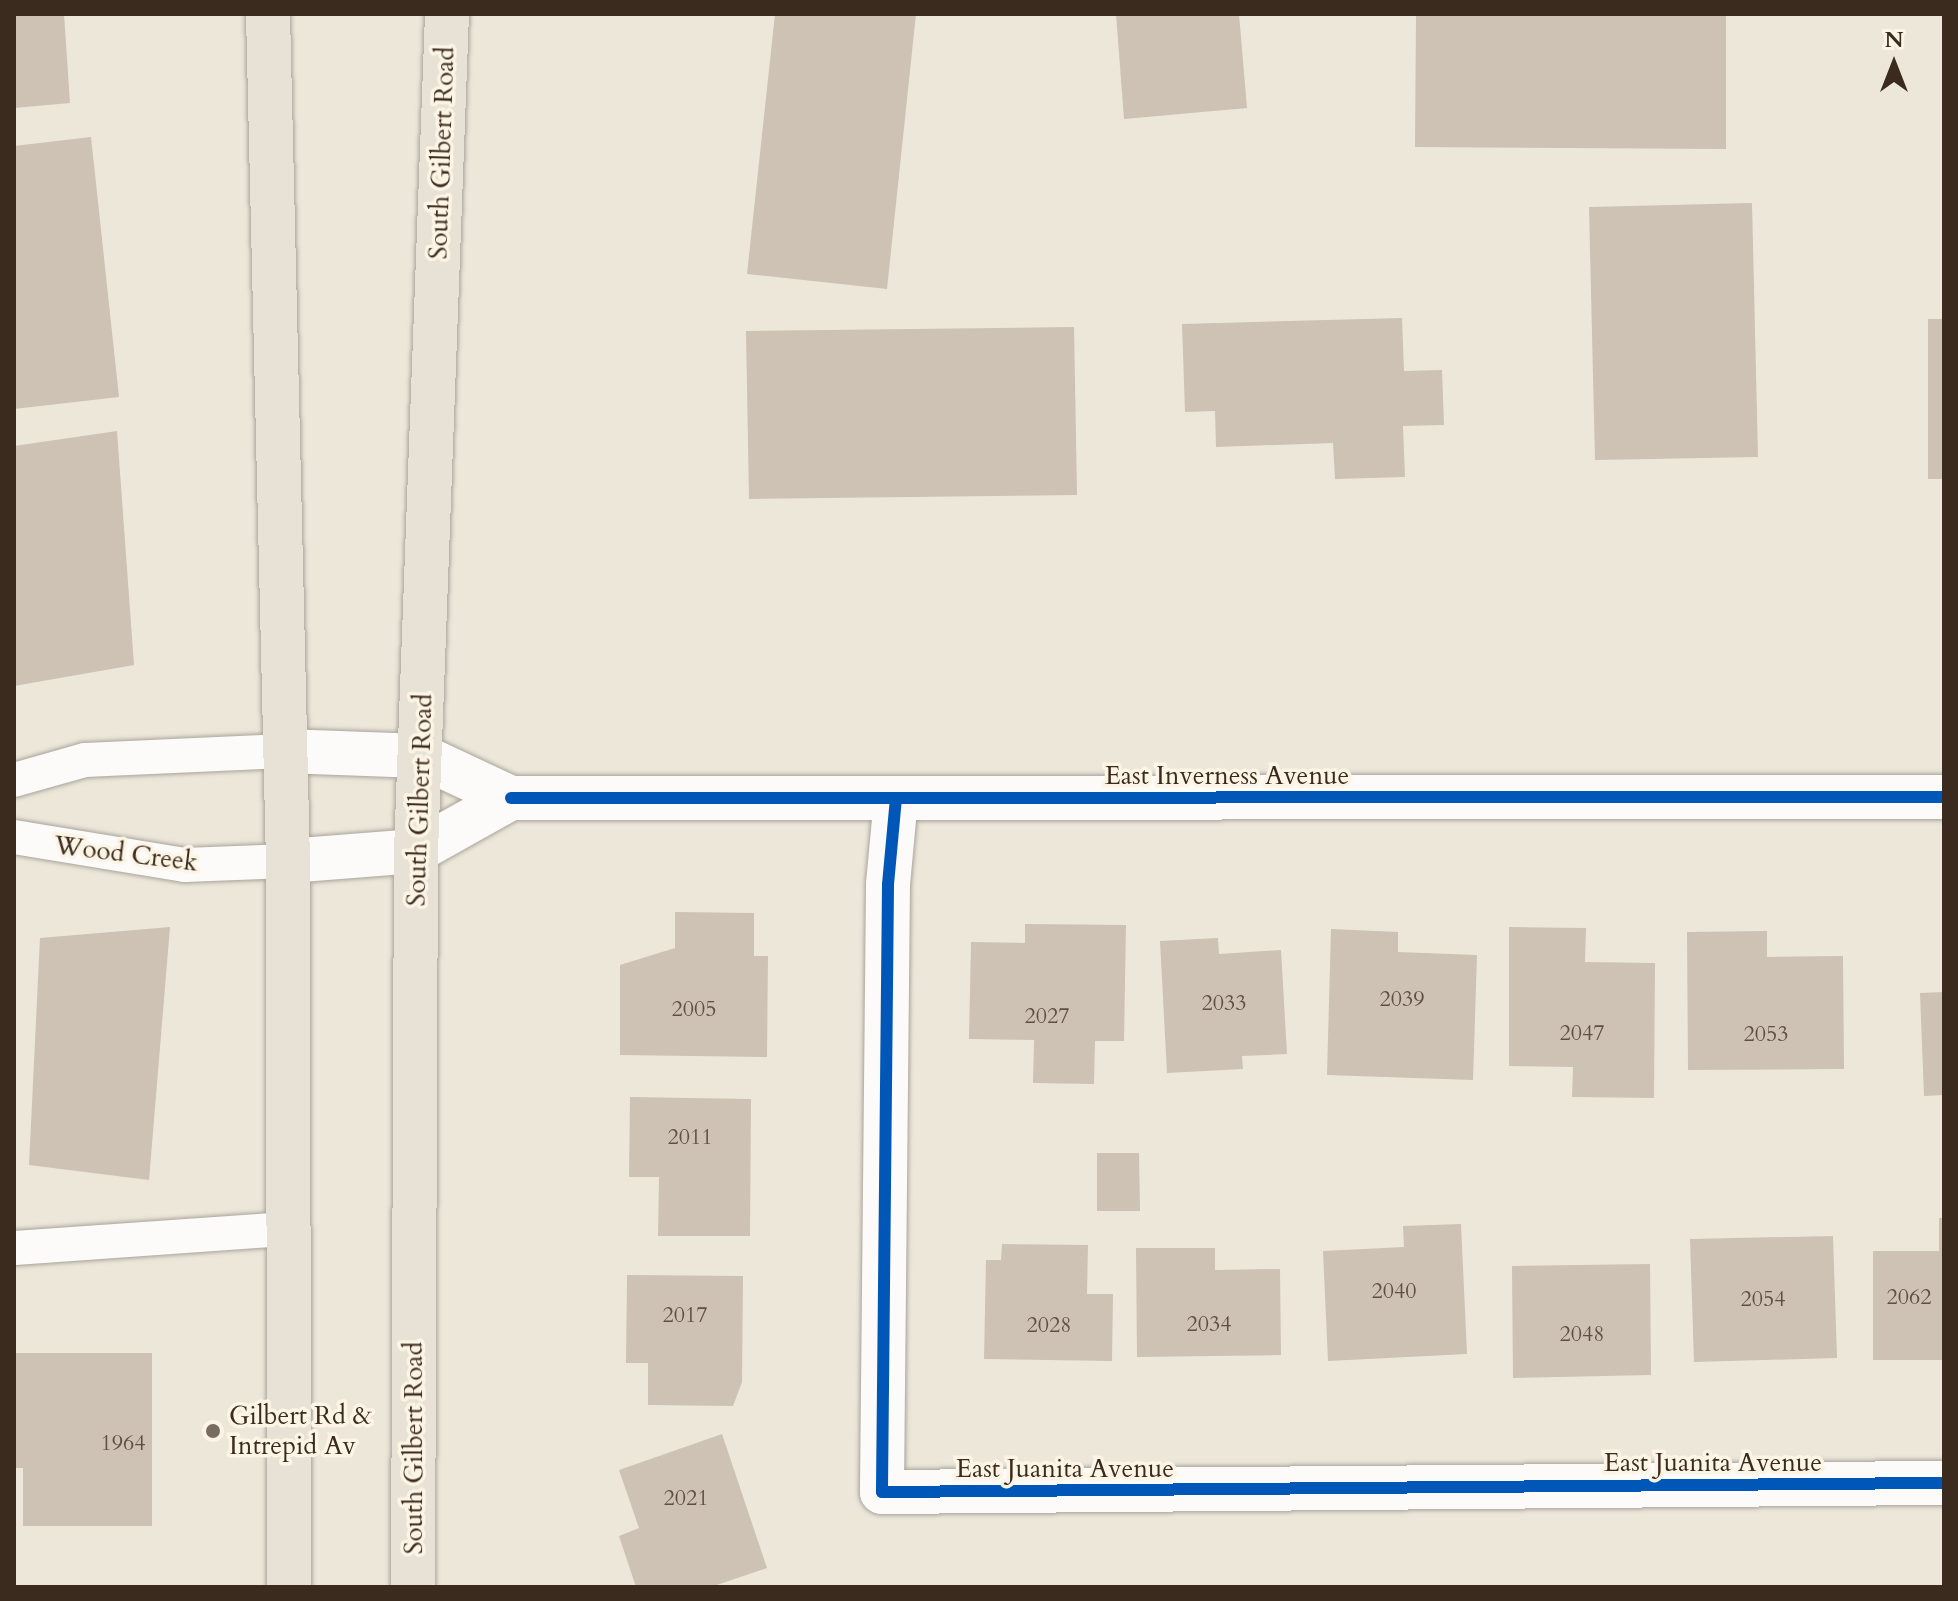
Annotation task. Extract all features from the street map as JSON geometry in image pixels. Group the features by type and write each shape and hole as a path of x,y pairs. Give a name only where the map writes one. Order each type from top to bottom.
{"main road":[{"path":"268,14 288,861 289,1587"},
{"name":"South Gilbert Road","path":"413,1587 416,851 447,14"}],"street":[{"name":"East Inverness Avenue","path":"284,751 421,756 511,798 1944,797"},
{"name":"East Inverness Avenue","path":"288,861 416,851 511,798"},
{"name":"East Juanita Avenue","path":"896,798 888,885 882,1492 1944,1483"}],"lane":[{"path":"14,780 85,760 284,751"},
{"name":"Wood Creek","path":"14,837 185,865 288,861"},
{"path":"14,1248 288,1229"}],"building":[{"path":"14,14 64,14 70,103 14,108"},
{"path":"775,14 916,14 887,289 747,274"},
{"path":"1116,14 1239,14 1247,108 1124,119"},
{"path":"1416,14 1726,16 1726,149 1415,147"},
{"path":"91,137 119,397 14,409 14,146"},
{"path":"1752,203 1758,457 1595,460 1589,207"},
{"path":"1402,318 1404,371 1442,370 1444,425 1403,426 1405,477 1335,479 1333,443 1216,447 1215,411 1185,412 1182,324"},
{"path":"1928,319 1944,319 1944,479 1928,479"},
{"path":"1074,327 1077,495 749,499 746,331"},
{"path":"117,431 134,665 14,686 14,446"},
{"path":"675,912 754,913 754,956 768,956 767,1057 620,1055 620,965 675,948"},
{"path":"1025,924 1126,925 1124,1041 1095,1041 1094,1084 1033,1083 1034,1040 969,1039 971,942 1025,943"},
{"path":"170,927 149,1180 29,1165 40,938"},
{"path":"1509,927 1586,928 1585,962 1655,963 1654,1098 1572,1097 1573,1067 1509,1066"},
{"path":"1331,929 1398,932 1398,952 1477,955 1473,1080 1327,1075"},
{"path":"1767,931 1767,957 1843,956 1844,1069 1688,1070 1687,932"},
{"path":"1218,938 1219,954 1281,950 1287,1054 1242,1056 1243,1069 1167,1073 1160,941"},
{"path":"1944,992 1944,1095 1924,1096 1920,993"},
{"path":"630,1097 751,1099 750,1236 658,1236 659,1177 629,1177"},
{"path":"1097,1153 1139,1153 1140,1211 1097,1211"},
{"path":"1939,1218 1944,1218 1944,1360 1873,1360 1873,1251 1939,1251"},
{"path":"1461,1224 1467,1354 1328,1361 1323,1251 1404,1247 1403,1226"},
{"path":"1833,1236 1837,1358 1694,1362 1690,1239"},
{"path":"1002,1244 1088,1245 1087,1294 1113,1294 1112,1361 984,1359 986,1260 1001,1260"},
{"path":"1136,1248 1215,1248 1215,1270 1280,1269 1281,1355 1137,1357"},
{"path":"1650,1264 1651,1375 1513,1378 1512,1266"},
{"path":"627,1275 743,1276 742,1382 733,1406 648,1405 648,1363 626,1363"},
{"path":"14,1353 152,1353 152,1526 23,1526 23,1468 14,1468"},
{"path":"722,1434 767,1568 711,1587 636,1587 619,1536 639,1528 619,1470"}],"cycle path":[{"path":"511,798 1944,797"},
{"path":"896,798 888,885 882,1492 1944,1483"}],"place":[{"name":"Gilbert Rd & Intrepid Av","path":"213,1431"}]}
